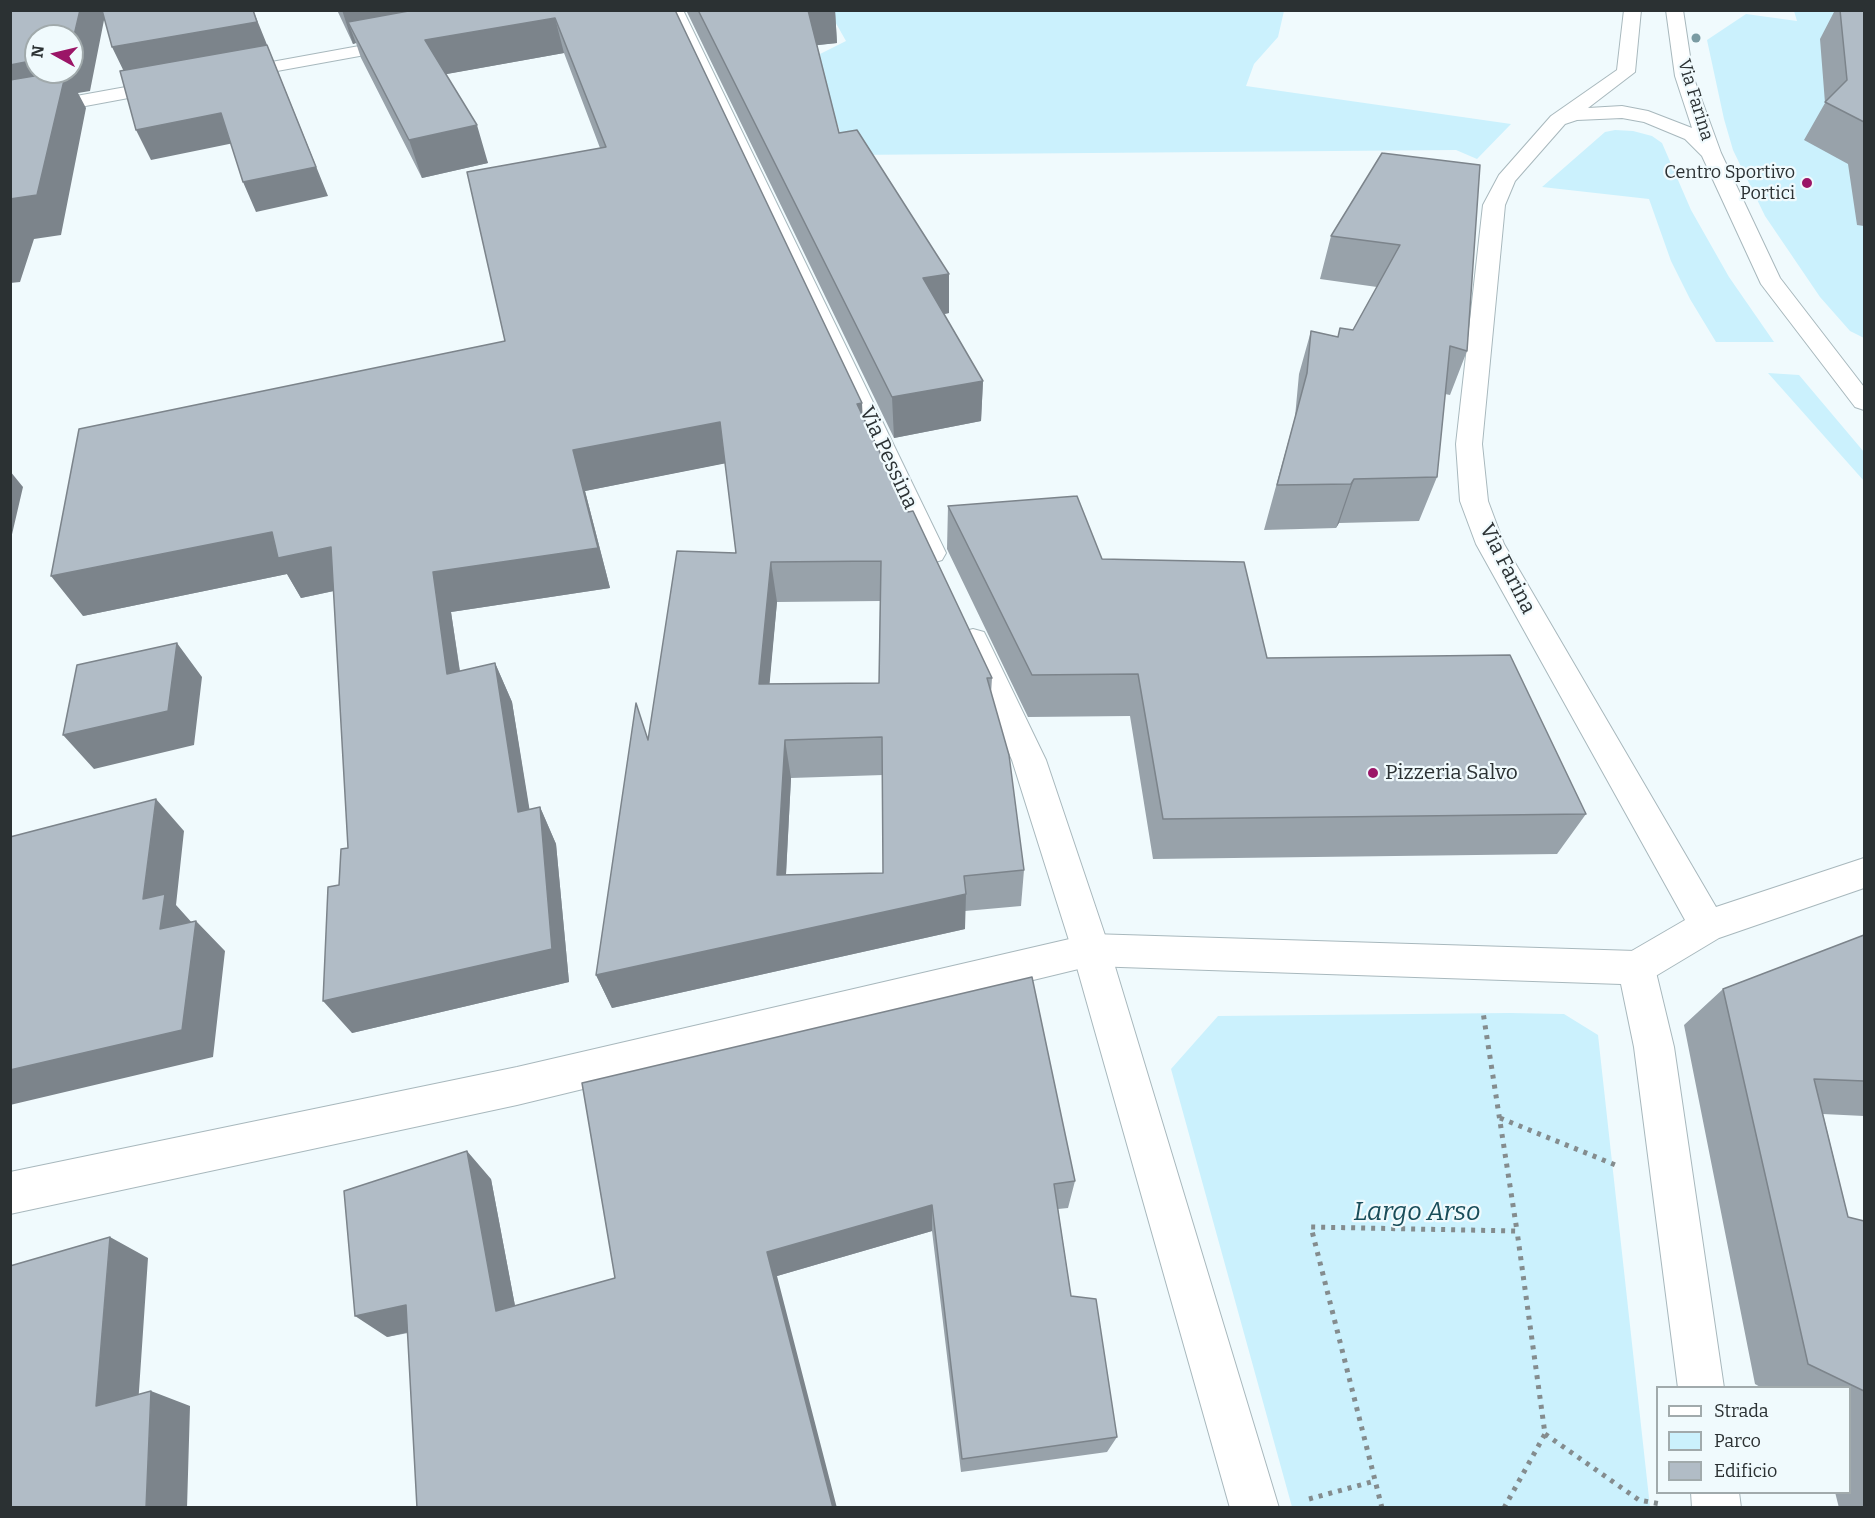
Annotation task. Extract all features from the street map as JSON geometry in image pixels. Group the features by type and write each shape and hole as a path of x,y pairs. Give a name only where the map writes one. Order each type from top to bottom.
{"street":[{"name":"Via Pessina","path":"674,10 944,578"},
{"name":"Via Farina","path":"1633,10 1626,72 1558,120 1506,180 1494,205 1469,444 1474,501 1490,544 1707,926"},
{"name":"Via Farina","path":"1674,10 1684,76 1711,153 1770,279 1839,373 1864,402"},
{"path":"217,77 417,40"},
{"path":"10,114 182,83"},
{"name":"Via Farina","path":"1558,120 1574,114 1596,111 1622,112 1647,117 1692,135 1711,153"},
{"path":"1839,373 1864,371"},
{"path":"964,621 1029,760 1091,950 1255,1508"},
{"path":"10,1193 517,1086 1091,950 1636,968 1707,926 1864,873"},
{"path":"1636,968 1654,1047 1701,1386"}],"path":[{"path":"1476,963 1545,1434 1504,1508"},
{"path":"1499,1117 1674,1190"},
{"path":"1382,1508 1311,1227 1516,1231"},
{"path":"1545,1434 1639,1500 1702,1502"},
{"path":"1301,1502 1375,1482"}],"green space":[{"path":"829,11 1284,11 1278,37 1254,64 1246,86 1511,124 1477,159 1456,150 848,155 827,93 820,54 846,41"},
{"name":"Centro Sportivo Portici","path":"1794,11 1864,11 1864,338 1850,331 1820,297 1765,216 1733,150 1707,40 1746,14 1797,21"},
{"path":"1633,131 1652,136 1662,143 1691,210 1729,277 1774,342 1716,342 1690,299 1671,261 1649,199 1542,187 1605,132"},
{"path":"1768,373 1799,375 1864,452 1864,481"},
{"name":"Largo Arso","path":"1564,1014 1598,1035 1650,1507 1292,1507 1171,1069 1218,1016"}],"building":[{"path":"10,10 80,10 77,24 24,24 24,62 10,65"},
{"path":"102,10 253,10 257,22 112,47"},
{"path":"414,10 675,10 862,403 857,404 908,512 913,511 992,678 987,678 1009,755 1024,870 964,876 966,894 596,975 636,703 648,740 677,551 736,553 720,422 573,450 598,548 433,572 447,674 495,663 518,812 540,807 552,949 323,1001 328,887 339,885 341,849 348,848 331,547 278,558 272,532 51,576 79,429 505,341 467,172 606,147 555,18 425,40 477,125 409,140 348,22","holes":["881,561 879,683 759,684 771,562","882,737 883,873 777,875 785,740"]},
{"path":"698,10 808,10 839,133 857,130 949,274 923,278 983,381 892,397"},
{"path":"1840,10 1864,10 1864,122 1825,102 1847,80"},
{"path":"267,45 316,167 243,182 221,113 136,130 120,71"},
{"path":"24,78 24,84 63,84 37,195 10,199 10,80"},
{"path":"1382,153 1480,165 1467,351 1450,346 1437,477 1354,479 1351,484 1277,485 1307,373 1311,331 1338,337 1340,328 1353,330 1400,245 1331,236"},
{"path":"1077,496 1102,559 1244,562 1267,658 1510,655 1586,814 1163,819 1138,674 1032,675 948,506"},
{"path":"177,643 168,711 63,735 77,665"},
{"path":"156,799 143,899 165,894 160,929 196,921 182,1030 10,1070 10,837"},
{"path":"1864,935 1864,1081 1814,1079 1848,1217 1864,1221 1864,1391 1808,1364 1723,989"},
{"path":"1032,977 1075,1181 1054,1184 1071,1296 1096,1299 1117,1437 962,1459 932,1205 767,1252 833,1508 417,1508 406,1305 355,1316 344,1191 467,1151 496,1311 615,1278 582,1083"},
{"path":"110,1237 96,1406 151,1391 146,1508 10,1508 10,1266"}],"place":[{"name":"Centro Sportivo Portici","path":"1807,183"},
{"name":"Pizzeria Salvo","path":"1373,773"}]}
